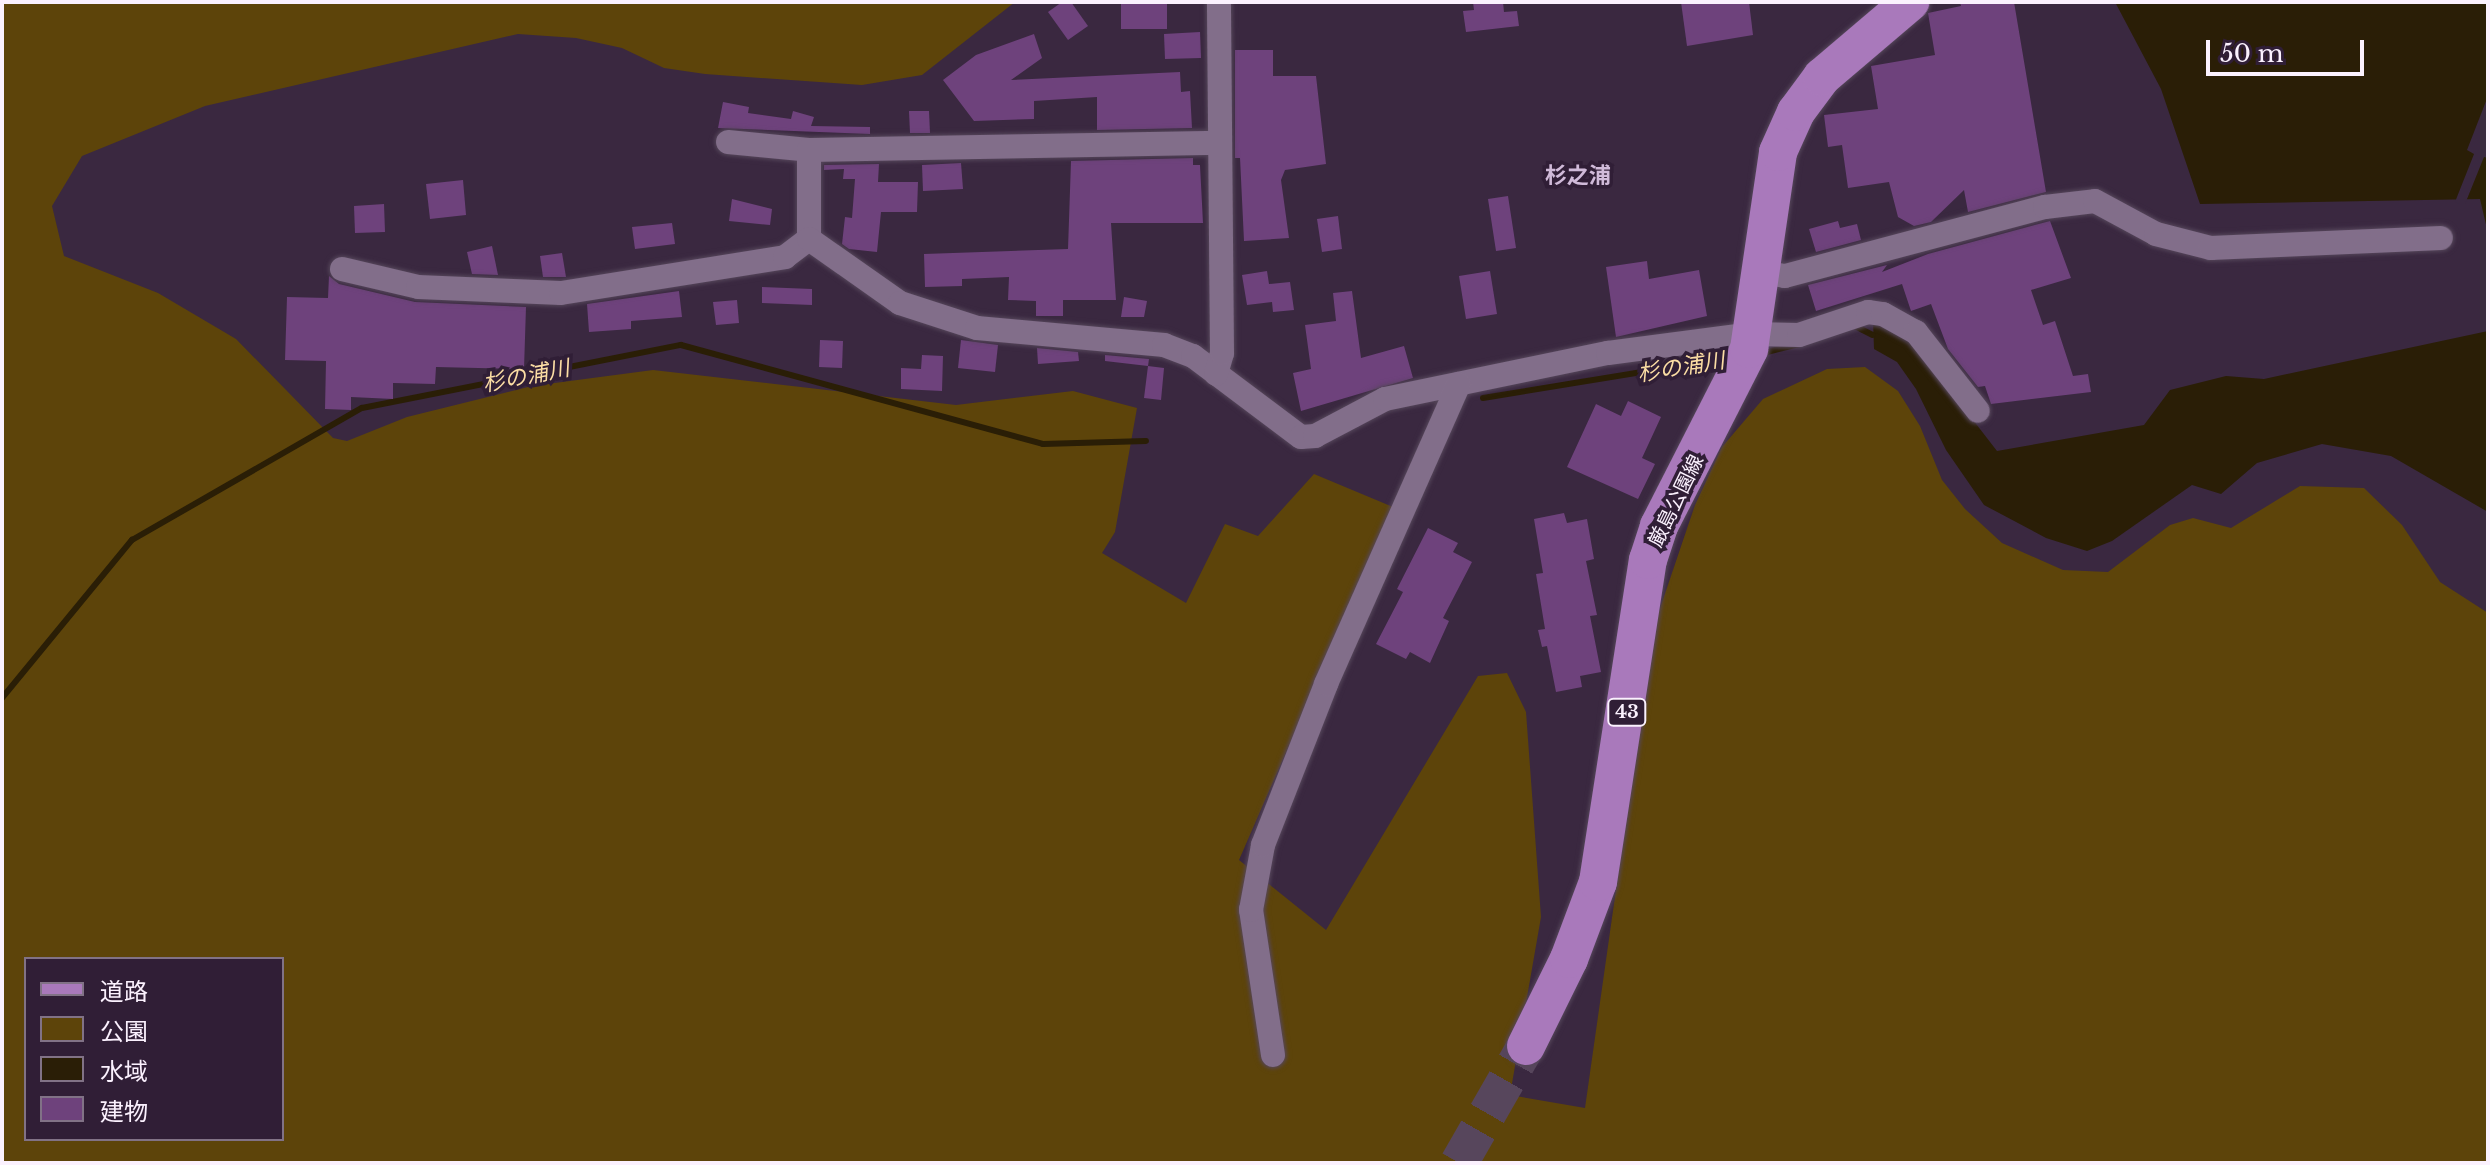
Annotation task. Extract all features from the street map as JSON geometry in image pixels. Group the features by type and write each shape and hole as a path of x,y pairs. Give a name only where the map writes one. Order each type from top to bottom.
{"main road":[{"name":"厳島公園線","path":"1526,1046 1569,959 1598,882 1619,769 1640,595 1652,549 1746,356 1762,272 1772,174 1796,112 1822,77 1910,2"}],"street":[{"path":"1216,374 1222,353 1219,2"},
{"path":"728,142 809,150 1220,143"},
{"path":"809,150 809,239"},
{"path":"1762,272 1785,276 2045,207 2095,201 2156,234 2211,248 2441,238"},
{"path":"809,239 900,303 977,328 1164,345 1193,356 1301,437 1315,436 1385,399 1608,353 1746,356 1868,312 1883,314 1916,332 1978,411"},
{"path":"342,269 418,287 561,293 785,257 809,239"},
{"path":"1273,1055 1251,910 1263,845 1326,684 1459,384"}],"green space":[{"path":"2,2 1015,2 922,75 862,85 705,74 664,68 622,48 576,38 518,34 205,106 82,156 52,206 64,256 158,293 236,339 333,438 347,441 407,417 532,386 653,370 956,405 1073,391 1137,408 1115,532 1102,553 1186,603 1225,524 1258,536 1314,474 1393,507 1239,860 1326,930 1478,676 1507,673 1526,712 1541,917 1510,1095 1585,1108 1653,629 1695,505 1722,447 1763,399 1827,369 1865,367 1898,391 1920,426 1942,480 1965,509 2002,543 2063,570 2108,572 2170,525 2193,518 2231,528 2300,486 2364,488 2402,525 2440,582 2488,613 2488,1163 2,1163"}],"water":[{"path":"2115,2 2488,2 2488,233 2480,199 2200,204 2161,89"},
{"path":"1873,320 1915,345 1997,451 2144,425 2170,390 2226,376 2264,379 2488,331 2488,512 2391,456 2322,444 2257,463 2221,494 2192,485 2112,541 2087,551 2046,538 1984,505 1946,450 1916,389 1897,362 1874,349"}],"pier":[{"path":"2488,96 2488,158 2484,157 2465,204 2460,204 2455,202 2474,154 2467,150"}],"building":[{"path":"1062,2 1071,2 1088,26 1068,40 1048,12"},
{"path":"1121,2 1167,2 1167,29 1121,29"},
{"path":"1473,2 1503,2 1504,12 1517,11 1519,26 1466,32 1463,11 1474,10"},
{"path":"1681,2 1749,2 1753,35 1687,46"},
{"path":"1960,2 2014,2 2046,192 1968,212 1964,190 1931,222 1914,226 1898,217 1889,182 1848,188 1842,145 1828,147 1824,115 1878,109 1871,66 1935,55 1928,13 1961,6"},
{"path":"1200,32 1201,58 1165,59 1164,34"},
{"path":"1034,34 1042,58 1011,80 1180,72 1181,92 1190,91 1192,128 1097,130 1097,97 1034,101 1034,119 974,121 943,80 976,55"},
{"path":"1235,50 1273,50 1273,76 1316,76 1326,164 1285,170 1281,180 1289,238 1244,241 1240,158 1235,158"},
{"path":"723,102 749,107 748,113 791,119 793,111 814,117 811,126 870,127 870,134 718,128"},
{"path":"909,111 929,111 930,133 910,133"},
{"path":"1193,158 1193,165 1200,165 1203,223 1111,223 1116,300 1063,300 1063,316 1036,316 1036,301 1008,300 1009,277 962,279 962,286 925,287 924,254 1068,249 1071,161"},
{"path":"961,163 963,189 923,191 922,165"},
{"path":"879,164 878,182 918,182 917,212 881,212 877,252 849,249 842,244 845,217 852,218 855,179 843,179 844,169 824,170 824,165"},
{"path":"463,180 466,215 430,219 426,184"},
{"path":"1508,196 1516,248 1496,251 1488,199"},
{"path":"732,199 772,209 770,225 729,221"},
{"path":"384,204 385,232 355,233 354,206"},
{"path":"1338,216 1342,249 1322,252 1317,219"},
{"path":"1838,221 1840,228 1857,224 1861,240 1816,252 1809,229"},
{"path":"2050,221 2071,278 2031,290 2043,325 2055,321 2073,376 2088,374 2091,392 1991,404 1985,386 1978,387 1948,349 1931,304 1911,311 1902,284 1816,311 1808,285 1887,265 1882,272 1928,254"},
{"path":"672,223 675,244 635,249 632,227"},
{"path":"492,246 498,275 472,274 467,252"},
{"path":"562,253 566,277 543,277 540,256"},
{"path":"1647,261 1649,279 1699,270 1707,316 1616,337 1606,267"},
{"path":"1267,271 1269,284 1290,282 1294,310 1273,312 1272,302 1247,305 1242,275"},
{"path":"1490,271 1497,314 1466,319 1459,276"},
{"path":"329,276 339,284 415,302 526,307 524,369 436,367 435,384 393,383 393,399 351,397 351,410 325,409 326,361 285,360 287,297 328,298"},
{"path":"762,287 812,289 812,305 762,303"},
{"path":"679,291 682,317 631,321 631,329 589,332 587,304"},
{"path":"1352,291 1361,358 1404,346 1413,378 1301,411 1293,373 1311,369 1305,325 1336,321 1333,293"},
{"path":"1124,297 1147,301 1144,317 1121,317"},
{"path":"737,300 739,323 716,325 713,302"},
{"path":"820,340 843,341 842,368 819,367"},
{"path":"961,340 998,345 995,372 958,368"},
{"path":"1037,348 1078,352 1079,361 1038,364"},
{"path":"922,355 943,356 942,391 901,389 901,368 921,369"},
{"path":"1105,355 1149,359 1148,366 1105,361"},
{"path":"1148,366 1164,368 1161,400 1144,398"},
{"path":"1628,401 1661,417 1642,458 1655,464 1638,499 1567,467 1596,404 1621,416"},
{"path":"1564,513 1567,523 1587,519 1594,559 1586,561 1597,615 1590,616 1601,672 1580,676 1582,687 1556,692 1547,646 1542,647 1538,630 1545,629 1536,574 1543,573 1534,519"},
{"path":"1428,528 1458,543 1453,552 1472,562 1443,618 1449,621 1430,663 1410,652 1406,659 1376,644 1403,592 1397,589"}],"waterway":[{"name":"杉の浦川","path":"1853,325 1873,335"},
{"name":"杉の浦川","path":"1763,353 1798,344"},
{"name":"杉の浦川","path":"2,698 132,540 362,408 681,345 1043,444 1146,441"},
{"name":"杉の浦川","path":"1483,398 1728,358"}],"tunnel":[{"path":"1459,1163 1526,1046"}],"district":[{"name":"杉之浦","path":"1578,176"}]}
